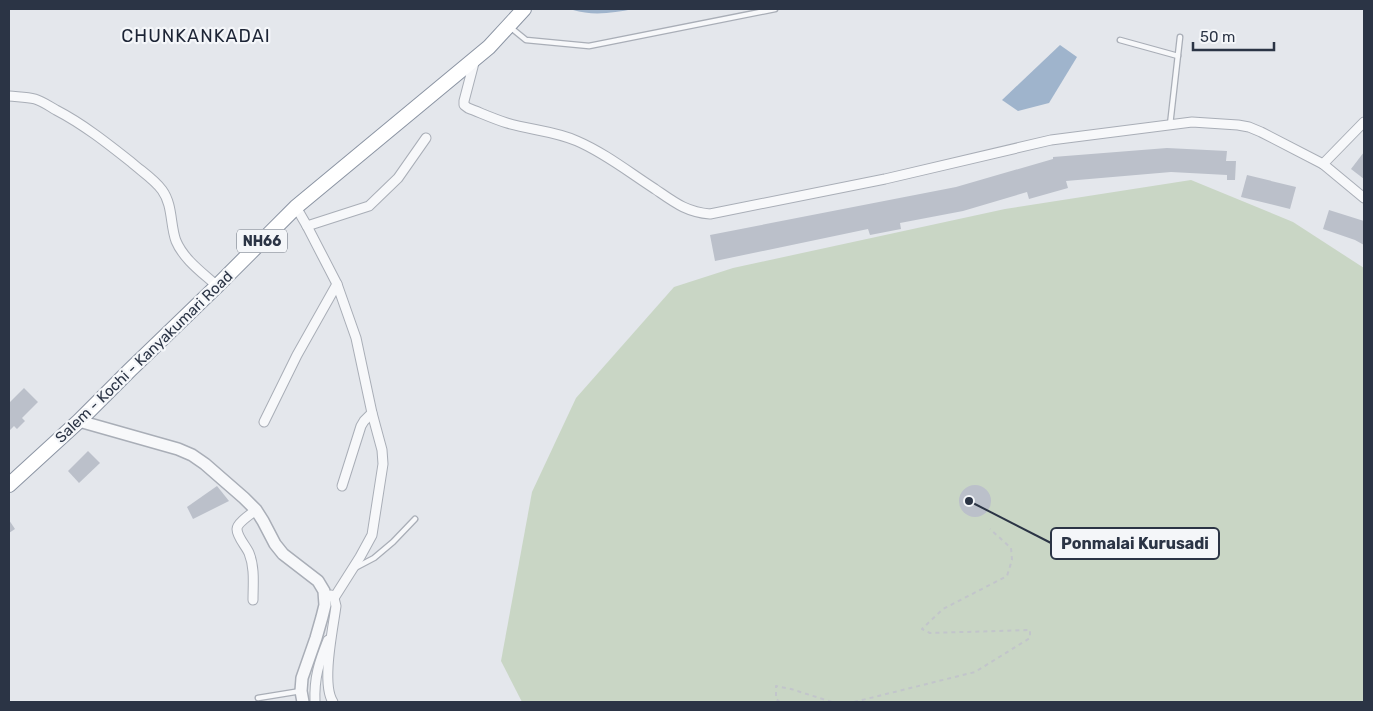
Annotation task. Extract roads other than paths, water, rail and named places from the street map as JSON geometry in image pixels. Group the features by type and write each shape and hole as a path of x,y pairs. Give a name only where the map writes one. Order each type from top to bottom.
{"highway":[{"name":"Salem - Kochi - Kanyakumari Road","path":"9,485 79,422 296,207 489,47 523,9"}],"street":[{"path":"476,58 464,101 464,105 468,108 508,123 576,140 595,150 676,203 698,213 710,214 885,179 1051,140 1192,122 1249,127 1323,164 1364,198"},
{"path":"9,96 37,100 74,119 146,175 162,190 168,201 176,241 180,249 217,286"},
{"path":"1323,164 1364,122"},
{"path":"307,226 369,206 398,178 426,138"},
{"path":"296,207 337,284 356,338 382,450 383,464 372,535 352,570 329,595 324,605 316,638 302,678 302,697"},
{"path":"264,422 297,355 337,284"},
{"path":"342,486 361,426 364,420 372,413"},
{"path":"79,422 178,449 192,455 218,475 256,510 275,544 283,554 318,581 336,606 328,666 328,684 333,702"},
{"path":"253,600 254,577 250,554 237,528 239,524 256,510"},
{"path":"315,702 314,684 316,675 334,623"}],"lane":[{"path":"509,26 526,40 589,46 775,9"},
{"path":"1170,125 1180,37"},
{"path":"1120,40 1178,56"},
{"path":"352,570 374,558 393,542 415,518"},
{"path":"258,698 302,697"}],"water":[{"path":"574,9 633,9 611,13 595,13 580,12"},
{"path":"1060,45 1077,57 1049,103 1018,111 1002,100"}],"place":[{"name":"Ponmalai Kurusadi","path":"969,501"}],"district":[{"name":"CHUNKANKADAI","path":"196,36"}]}
